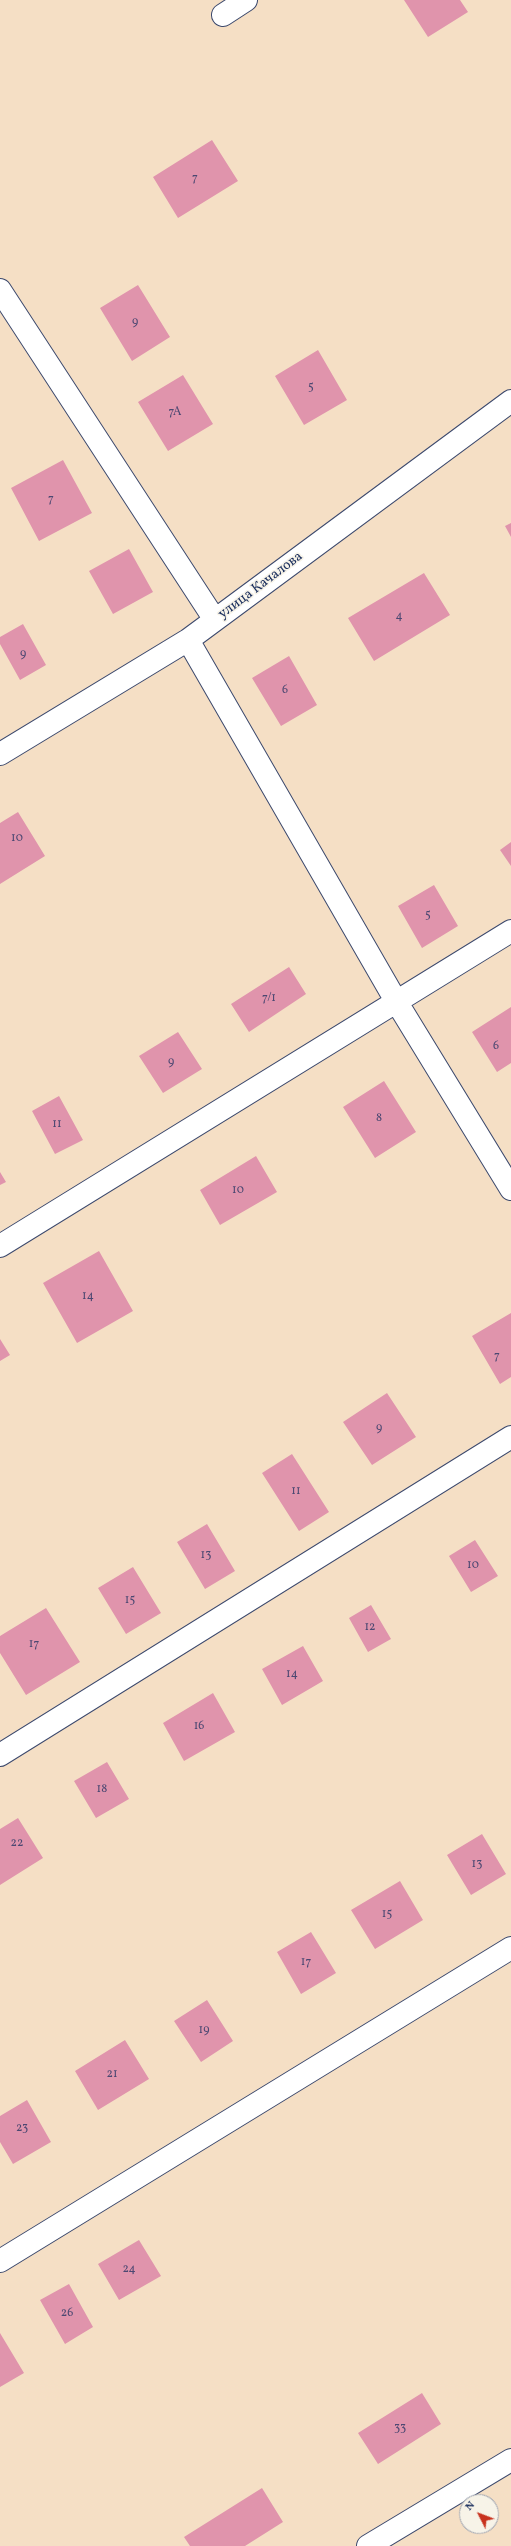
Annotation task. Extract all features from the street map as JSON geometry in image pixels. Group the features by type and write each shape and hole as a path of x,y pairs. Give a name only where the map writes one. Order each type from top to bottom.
{"street":[{"path":"223,16 246,0"},
{"path":"0,290 215,620"},
{"name":"улица Качалова","path":"0,754 188,640 511,401"},
{"path":"188,640 396,1002 511,1189"},
{"path":"0,1246 511,931"},
{"path":"0,1755 511,1437"},
{"path":"0,2261 511,1948"},
{"path":"368,2546 511,2460"}],"building":[{"path":"404,0 460,0 468,12 428,37"},
{"path":"212,140 238,181 178,218 153,177"},
{"path":"138,285 170,337 132,361 100,308"},
{"path":"318,350 347,400 304,425 275,376"},
{"path":"183,375 213,424 168,451 138,402"},
{"path":"63,460 92,513 39,541 11,488"},
{"path":"511,523 511,537 505,526"},
{"path":"129,549 153,592 113,614 89,571"},
{"path":"424,573 450,615 374,661 348,618"},
{"path":"23,624 46,665 20,680 0,644 0,637"},
{"path":"289,656 317,705 281,726 252,678"},
{"path":"18,812 45,856 0,884 0,823"},
{"path":"511,842 511,866 500,850"},
{"path":"434,885 458,926 422,948 398,906"},
{"path":"289,967 306,994 249,1032 231,1004"},
{"path":"511,1007 511,1063 497,1072 472,1032"},
{"path":"178,1032 202,1069 163,1093 139,1056"},
{"path":"384,1081 416,1132 375,1158 343,1107"},
{"path":"59,1096 83,1140 55,1154 32,1111"},
{"path":"256,1156 277,1192 220,1225 200,1190"},
{"path":"0,1172 6,1182 0,1185"},
{"path":"99,1251 133,1311 77,1343 43,1283"},
{"path":"511,1313 511,1377 500,1384 472,1336"},
{"path":"0,1339 10,1355 0,1361"},
{"path":"387,1393 416,1437 372,1465 343,1422"},
{"path":"292,1454 329,1512 299,1531 262,1473"},
{"path":"207,1524 235,1571 205,1589 177,1542"},
{"path":"475,1540 498,1576 471,1592 449,1556"},
{"path":"133,1567 161,1613 126,1634 98,1588"},
{"path":"371,1605 391,1639 368,1652 349,1618"},
{"path":"46,1608 80,1662 26,1695 0,1653 0,1636"},
{"path":"303,1646 323,1681 282,1705 262,1669"},
{"path":"213,1693 235,1732 184,1761 163,1723"},
{"path":"107,1762 129,1799 96,1818 74,1781"},
{"path":"18,1818 43,1858 0,1885 0,1829"},
{"path":"482,1834 506,1874 471,1895 447,1855"},
{"path":"400,1881 423,1920 375,1949 351,1910"},
{"path":"311,1932 336,1973 301,1994 277,1952"},
{"path":"207,2000 233,2041 201,2062 174,2021"},
{"path":"125,2040 149,2079 98,2110 75,2071"},
{"path":"27,2100 51,2142 13,2164 0,2142 0,2116"},
{"path":"139,2240 161,2276 119,2300 98,2264"},
{"path":"69,2284 93,2327 65,2344 40,2300"},
{"path":"0,2333 24,2373 0,2387"},
{"path":"422,2393 441,2424 378,2464 358,2433"},
{"path":"262,2488 283,2522 245,2546 190,2546 184,2537"}]}
